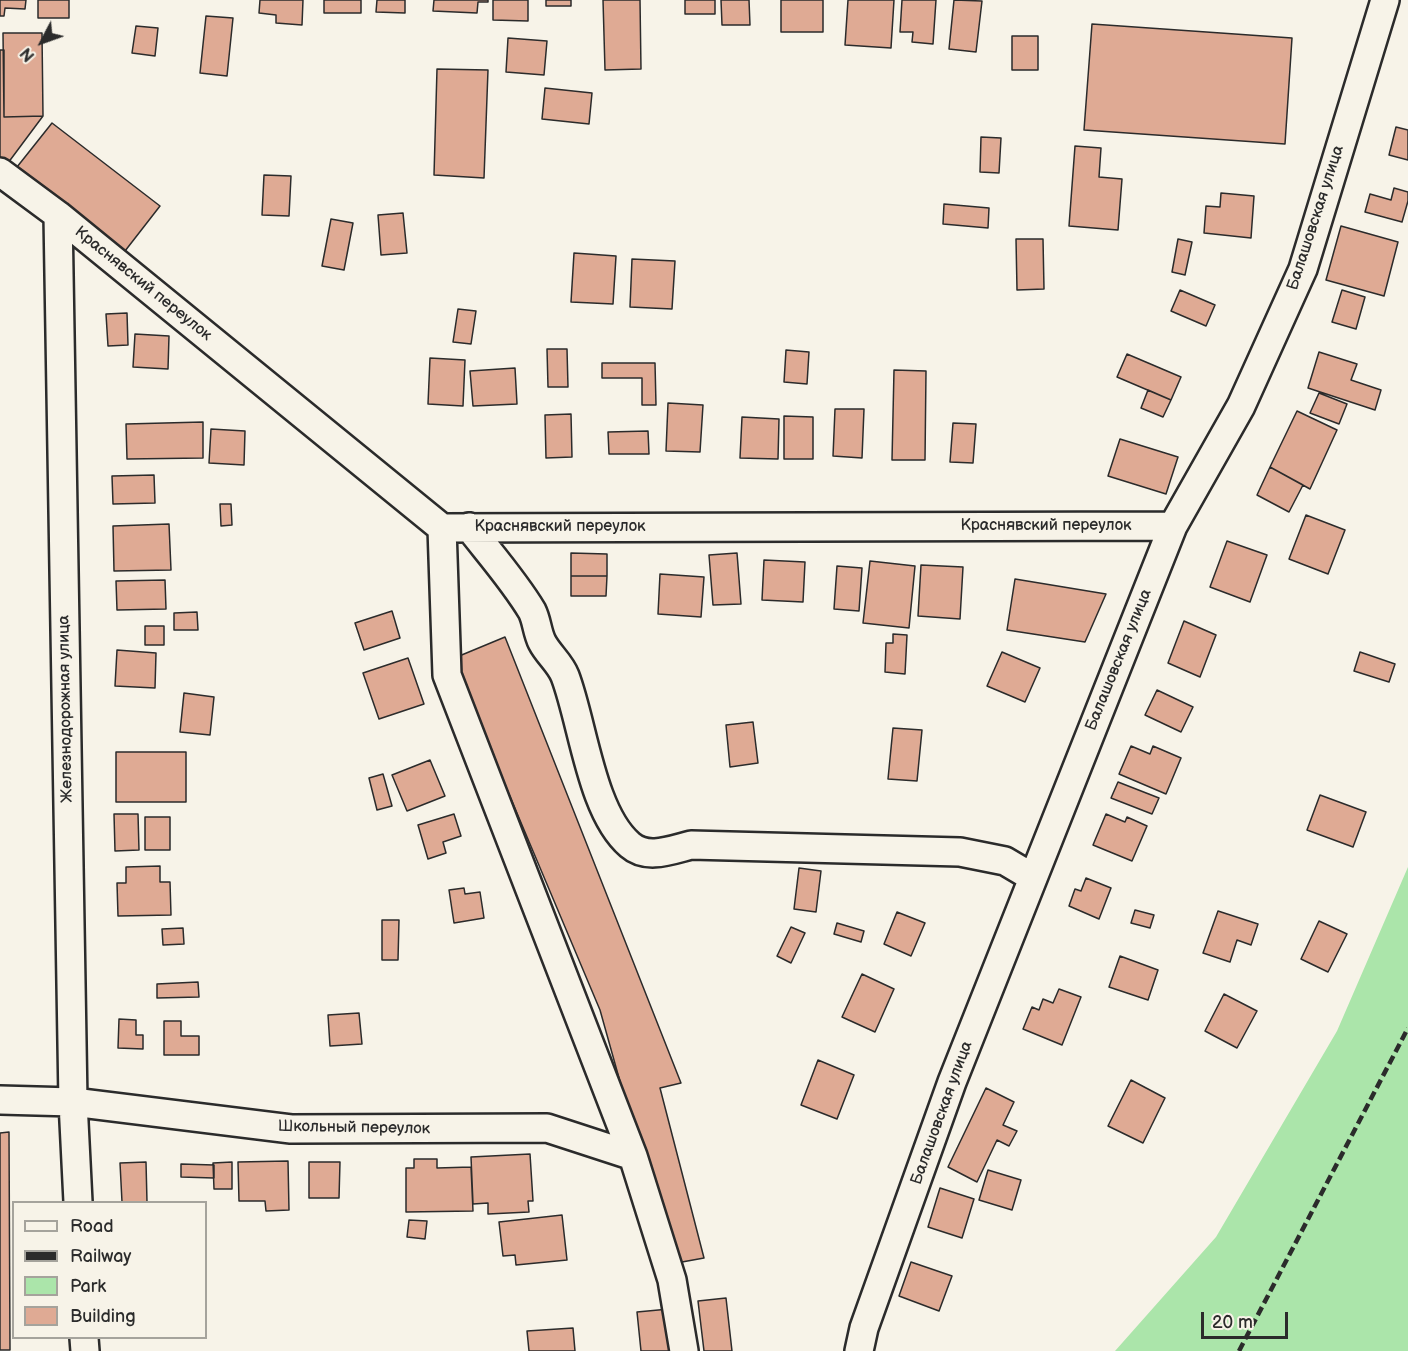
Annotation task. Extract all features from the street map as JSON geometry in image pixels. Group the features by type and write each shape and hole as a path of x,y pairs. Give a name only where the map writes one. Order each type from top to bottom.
{"street":[{"name":"Балашовская улица","path":"861,1339 952,1082 1173,526 1241,406 1303,269 1385,0"},
{"name":"Краснявский переулок","path":"0,172 58,215 442,528 1173,526"},
{"name":"Железнодорожная улица","path":"58,215 73,1102 78,1201"},
{"path":"469,527 533,613 542,642 565,673 598,792 611,820 629,844 642,853 663,852 691,845 960,852 1005,861 1032,877"},
{"path":"442,528 447,675 633,1156 672,1280 684,1351"},
{"name":"Школьный переулок","path":"0,1100 73,1102 291,1129 547,1128 633,1156"}],"green space":[{"path":"1408,867 1408,1351 1115,1351 1216,1237 1337,1031"}],"building":[{"path":"0,0 26,0 25,9 5,8 4,16 0,16"},
{"path":"38,0 69,0 69,18 38,18"},
{"path":"260,0 303,0 302,25 276,23 276,15 259,13"},
{"path":"324,0 361,0 361,13 324,13"},
{"path":"377,0 405,0 405,13 376,12"},
{"path":"434,0 488,0 488,2 478,2 477,13 433,11"},
{"path":"493,0 528,0 528,21 493,20"},
{"path":"546,0 571,0 571,6 546,6"},
{"path":"603,0 640,0 641,69 605,70"},
{"path":"685,0 715,0 715,14 685,14"},
{"path":"721,0 749,0 750,25 722,25"},
{"path":"781,0 823,0 823,32 781,32"},
{"path":"848,0 894,0 891,48 845,45"},
{"path":"902,0 936,0 933,44 912,42 913,32 900,32"},
{"path":"954,0 982,1 976,52 949,49"},
{"path":"206,16 233,18 227,76 200,73"},
{"path":"1092,24 1292,38 1285,144 1084,130"},
{"path":"136,26 158,28 155,56 132,53"},
{"path":"3,33 42,33 43,116 4,117"},
{"path":"1012,36 1038,36 1038,70 1012,70"},
{"path":"508,38 547,41 544,75 506,72"},
{"path":"0,50 4,50 4,117 43,116 5,167 0,164"},
{"path":"437,69 488,70 484,178 434,175"},
{"path":"545,88 592,93 589,124 542,119"},
{"path":"52,123 160,206 125,251 17,167"},
{"path":"1396,127 1408,130 1408,160 1389,155"},
{"path":"981,137 1001,138 999,173 980,172"},
{"path":"1075,146 1101,148 1099,177 1122,179 1118,230 1069,226"},
{"path":"264,175 291,176 289,216 262,215"},
{"path":"1394,188 1408,192 1402,222 1365,212 1370,194 1391,200"},
{"path":"1221,193 1254,196 1251,238 1204,233 1206,206 1220,207"},
{"path":"944,204 989,208 988,228 943,224"},
{"path":"403,213 407,253 381,255 378,215"},
{"path":"331,219 353,223 344,270 322,266"},
{"path":"1341,226 1398,242 1384,296 1326,280"},
{"path":"1016,239 1043,239 1044,289 1017,290"},
{"path":"1178,239 1192,242 1185,275 1172,272"},
{"path":"574,253 616,256 613,304 571,302"},
{"path":"632,259 675,261 672,309 630,307"},
{"path":"1180,290 1215,305 1206,326 1171,311"},
{"path":"1342,290 1365,297 1356,329 1332,322"},
{"path":"458,309 476,311 471,344 453,342"},
{"path":"127,313 128,345 108,346 106,314"},
{"path":"135,334 169,336 168,369 133,367"},
{"path":"547,349 567,349 568,387 548,387"},
{"path":"786,350 809,352 807,384 784,382"},
{"path":"1319,352 1357,364 1351,380 1381,390 1375,410 1308,388"},
{"path":"1127,354 1181,377 1171,400 1117,377"},
{"path":"430,358 465,360 463,406 428,404"},
{"path":"602,363 655,363 656,405 642,405 642,378 602,378"},
{"path":"515,368 517,404 473,406 470,371"},
{"path":"894,370 926,371 925,460 892,460"},
{"path":"1148,390 1171,400 1163,417 1141,408"},
{"path":"1319,393 1347,404 1339,424 1310,413"},
{"path":"668,403 703,405 700,452 666,451"},
{"path":"835,409 864,409 862,458 833,456"},
{"path":"1297,411 1337,430 1310,489 1270,467"},
{"path":"571,414 572,457 546,458 545,415"},
{"path":"784,416 813,417 813,459 784,459"},
{"path":"742,417 779,419 778,459 740,458"},
{"path":"203,422 203,458 127,459 126,424"},
{"path":"953,423 976,424 973,463 950,462"},
{"path":"211,429 245,431 244,465 209,463"},
{"path":"648,431 649,454 609,454 608,432"},
{"path":"1120,439 1178,457 1166,494 1108,476"},
{"path":"1270,467 1303,485 1289,512 1257,495"},
{"path":"154,475 155,503 113,504 112,476"},
{"path":"220,504 231,504 232,525 221,526"},
{"path":"1306,515 1345,530 1328,574 1289,559"},
{"path":"169,524 171,570 114,571 113,526"},
{"path":"1227,541 1267,555 1250,602 1210,587"},
{"path":"571,553 607,554 607,576 571,576"},
{"path":"737,553 741,604 713,605 709,555"},
{"path":"764,560 805,562 803,602 762,600"},
{"path":"870,561 915,566 909,628 863,623"},
{"path":"921,565 963,567 960,619 918,616"},
{"path":"837,566 862,568 859,611 834,609"},
{"path":"660,574 704,577 701,617 658,614"},
{"path":"571,576 607,576 606,596 571,596"},
{"path":"1015,579 1106,594 1085,642 1007,630"},
{"path":"165,580 166,609 117,610 116,581"},
{"path":"392,611 400,638 364,650 355,623"},
{"path":"197,612 198,630 174,630 174,613"},
{"path":"1184,621 1216,635 1200,677 1168,663"},
{"path":"145,626 164,626 164,645 145,645"},
{"path":"893,634 907,635 905,674 885,672 886,643 893,643"},
{"path":"505,637 681,1083 660,1088 704,1258 671,1264 600,1010 452,659"},
{"path":"117,650 156,653 155,688 115,686"},
{"path":"1002,652 1040,668 1025,702 987,686"},
{"path":"1360,652 1395,664 1389,682 1354,671"},
{"path":"408,658 424,704 379,719 363,673"},
{"path":"1157,690 1193,707 1181,732 1145,715"},
{"path":"184,693 214,697 210,735 180,732"},
{"path":"753,722 758,763 730,767 726,725"},
{"path":"893,728 922,730 917,781 888,779"},
{"path":"1131,746 1150,754 1153,746 1181,758 1166,794 1119,774"},
{"path":"116,752 186,752 186,802 116,802"},
{"path":"430,760 445,796 407,811 392,775"},
{"path":"383,774 392,806 377,810 369,778"},
{"path":"1118,782 1159,798 1152,814 1111,798"},
{"path":"1320,795 1366,812 1353,847 1307,830"},
{"path":"114,814 138,814 139,850 115,851"},
{"path":"454,814 461,836 443,842 446,853 428,859 418,825"},
{"path":"1106,814 1125,822 1127,817 1147,826 1132,861 1093,845"},
{"path":"145,817 170,817 170,850 145,850"},
{"path":"160,866 160,882 170,882 171,915 118,916 117,883 126,883 126,867"},
{"path":"799,868 821,871 816,912 794,909"},
{"path":"1086,878 1111,888 1099,919 1069,906 1075,889 1081,891"},
{"path":"464,888 465,894 480,892 484,918 454,923 449,890"},
{"path":"1135,910 1154,915 1150,928 1131,923"},
{"path":"1218,911 1258,924 1251,945 1237,940 1230,962 1203,953"},
{"path":"897,912 925,923 911,956 884,944"},
{"path":"382,920 399,920 398,960 382,960"},
{"path":"1319,921 1347,934 1328,972 1301,959"},
{"path":"837,923 864,931 861,942 834,934"},
{"path":"791,927 805,933 791,963 777,956"},
{"path":"183,928 184,944 163,945 162,929"},
{"path":"1120,956 1158,970 1148,1000 1109,987"},
{"path":"862,974 894,989 875,1032 842,1017"},
{"path":"198,982 199,997 157,998 157,984"},
{"path":"1059,989 1081,997 1062,1045 1023,1029 1032,1007 1039,1010 1043,999 1053,1003"},
{"path":"1224,994 1257,1011 1237,1048 1205,1031"},
{"path":"359,1013 362,1044 330,1046 328,1015"},
{"path":"119,1019 136,1020 136,1035 143,1035 143,1049 118,1048"},
{"path":"164,1021 181,1021 181,1036 199,1036 199,1055 164,1055"},
{"path":"818,1060 854,1075 837,1119 801,1105"},
{"path":"1131,1080 1165,1098 1143,1143 1108,1126"},
{"path":"986,1088 1014,1102 1003,1125 1017,1131 1009,1146 997,1140 977,1182 948,1167"},
{"path":"9,1132 10,1350 0,1350 0,1133"},
{"path":"530,1154 533,1201 528,1201 529,1212 488,1214 488,1203 473,1204 471,1157"},
{"path":"414,1159 437,1159 437,1168 471,1167 473,1211 406,1212 406,1168 414,1168"},
{"path":"288,1161 289,1210 266,1211 265,1201 239,1201 238,1162"},
{"path":"146,1162 147,1201 122,1201 120,1163"},
{"path":"232,1162 232,1189 214,1189 213,1163"},
{"path":"309,1162 340,1162 339,1198 309,1198"},
{"path":"181,1164 214,1165 214,1178 181,1177"},
{"path":"988,1170 1021,1180 1012,1210 979,1200"},
{"path":"940,1188 974,1199 962,1238 928,1227"},
{"path":"562,1215 567,1260 516,1265 515,1255 503,1256 499,1222"},
{"path":"409,1220 427,1221 425,1239 407,1237"},
{"path":"911,1262 952,1276 939,1311 899,1296"},
{"path":"726,1298 732,1351 704,1351 698,1301"},
{"path":"669,1309 673,1351 641,1351 637,1312"},
{"path":"573,1328 575,1351 529,1351 527,1331"}],"railway":[{"path":"1239,1351 1408,1028"}]}
